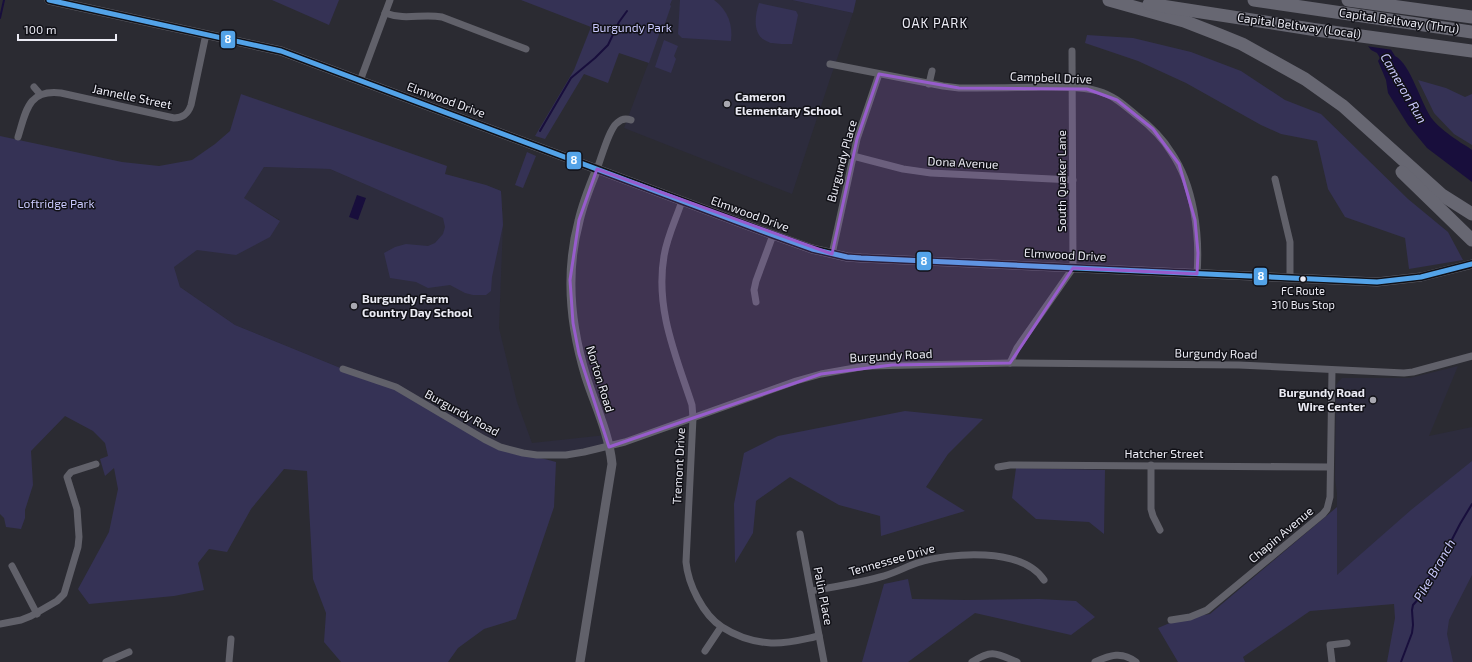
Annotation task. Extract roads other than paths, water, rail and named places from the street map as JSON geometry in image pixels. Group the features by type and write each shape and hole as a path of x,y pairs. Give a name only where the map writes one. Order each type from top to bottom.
{"highway":[{"path":"1109,0 1201,27 1242,44 1306,78 1365,125 1436,190 1456,205 1472,214"},
{"name":"Capital Beltway (Local)","path":"1126,0 1318,30 1472,51"},
{"name":"Capital Beltway (Thru)","path":"1254,0 1472,32"},
{"name":"Capital Beltway (Thru)","path":"1348,0 1472,18"},
{"path":"1456,48 1472,57"},
{"path":"1281,65 1311,88 1338,112 1472,240"},
{"path":"1415,184 1472,227"}],"street":[{"name":"Elmwood Drive","path":"49,0 281,52 773,235 812,249 832,254 861,258 1364,282 1392,281 1421,277 1472,264"},
{"path":"360,81 390,0"},
{"path":"385,13 399,17 442,17 526,48"},
{"name":"Jannelle Street","path":"40,94 62,93 174,118 183,117 189,111 191,105 206,34"},
{"name":"South Quaker Lane","path":"1072,51 1073,268"},
{"name":"Campbell Drive","path":"830,64 929,84 959,88 1072,88 1097,91 1117,100 1153,129 1172,152 1184,177 1195,220 1198,253 1197,274"},
{"path":"929,84 932,71"},
{"name":"Burgundy Place","path":"832,254 853,156 879,74"},
{"path":"18,137 29,103 40,94 34,87"},
{"name":"Norton Road","path":"580,662 611,471 611,459 609,447 579,354 573,323 570,295 571,265 575,235 583,205 614,125 626,118 631,120"},
{"name":"Dona Avenue","path":"853,156 903,169 931,173 1073,180"},
{"path":"1275,179 1290,242 1290,278"},
{"name":"Tremont Drive","path":"682,201 669,236 664,256 662,295 667,330 692,405 693,418 686,569 691,585 699,601 721,627 740,636 761,642 782,643 819,636"},
{"path":"756,302 754,290 756,281 773,235"},
{"path":"1010,363 1017,348 1073,268"},
{"name":"Burgundy Road","path":"342,369 396,387 484,439 500,446 523,453 537,455 566,455 609,447 796,380 843,369 892,365 1010,363 1239,365 1332,370 1413,372 1472,356"},
{"name":"Chapin Avenue","path":"1171,620 1190,617 1207,610 1323,514 1327,509 1330,497 1332,370"},
{"path":"0,624 26,619 37,614 57,601 64,594 78,547 79,527 77,509 67,477 71,472 96,464"},
{"name":"Hatcher Street","path":"998,467 1010,464 1330,467"},
{"path":"1151,465 1151,509 1152,516 1160,530"},
{"name":"Palin Place","path":"800,534 824,662"},
{"name":"Tennessee Drive","path":"811,591 882,577 924,561 972,554 1002,558 1029,565 1037,570 1044,580"},
{"path":"12,566 37,614"},
{"path":"705,651 721,627"},
{"path":"229,662 231,639"},
{"path":"1332,662 1330,645 1346,643"},
{"path":"106,662 129,652"},
{"path":"972,662 986,654 992,653 1017,662"},
{"path":"1096,662 1116,654 1124,655 1136,662"}],"water":[{"name":"Cameron Run","path":"1350,22 1377,27 1395,56 1401,60 1406,67 1433,120 1447,133 1472,150 1472,182 1427,148 1408,125 1388,93 1386,80 1378,61 1380,58 1377,53 1371,50"},
{"path":"357,195 366,198 358,220 349,217"}],"waterway":[{"path":"0,18 4,0"},
{"path":"540,131 571,78 608,45 619,22 627,11"},
{"name":"Pike Branch","path":"1401,662 1412,633 1413,605 1420,597 1423,586 1445,553 1472,504"}],"place":[{"name":"Cameron Elementary School","path":"727,104"},
{"name":"FC Route 310 Bus Stop","path":"1303,279"},
{"name":"Burgundy Farm Country Day School","path":"354,306"},
{"name":"Burgundy Road Wire Center","path":"1373,400"}],"district":[{"name":"OAK PARK","path":"935,23"}],"park label":[{"name":"Burgundy Park","path":"632,28"},
{"name":"Loftridge Park","path":"56,204"}]}
